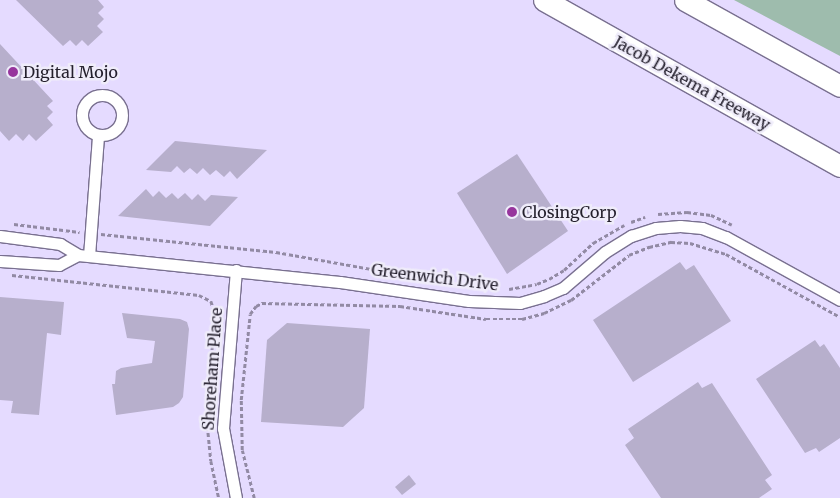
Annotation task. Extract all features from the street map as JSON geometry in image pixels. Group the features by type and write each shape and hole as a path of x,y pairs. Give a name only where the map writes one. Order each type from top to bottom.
{"highway":[{"name":"Jacob Dekema Freeway","path":"544,0 840,166"},
{"path":"685,0 840,86"}],"street":[{"path":"83,255 91,233 98,134"},
{"name":"Greenwich Drive","path":"0,236 60,244 83,255 349,283 469,301 520,303 562,288 605,252 631,236 656,228 680,226 702,228 726,237 840,300"},
{"name":"Greenwich Drive","path":"0,261 59,265 83,255"},
{"name":"Shoreham Place","path":"236,270 223,428 236,498"}],"path":[{"path":"502,290 532,285 549,279 611,231 642,218 687,212 711,215 738,229"},
{"path":"8,224 276,252 481,288"},
{"path":"254,498 242,450 240,400 250,314 256,306 262,303 400,306 486,320 522,319 544,313 571,300 629,255 649,247 671,242 690,243 726,254 840,318"},
{"path":"5,274 200,295 211,301 215,313 207,420 211,461 219,498"}],"green space":[{"path":"734,0 840,0 840,56"}],"building":[{"path":"16,0 98,0 104,7 98,13 104,19 97,26 103,32 88,46 82,40 76,46 70,40 63,46"},
{"name":"Digital Mojo","path":"0,44 53,101 47,106 53,112 47,118 53,125 36,141 29,134 23,141 16,134 9,141 0,131"},
{"path":"175,141 267,150 237,179 230,171 224,177 216,170 210,175 203,168 197,174 190,168 184,173 177,166 171,172 146,170"},
{"name":"ClosingCorp","path":"517,154 568,231 507,274 457,193"},
{"path":"146,189 153,197 159,191 166,198 172,193 178,199 185,193 192,200 198,194 205,201 211,195 238,197 210,226 118,216"},
{"path":"680,262 686,270 694,265 731,321 633,382 593,320"},
{"path":"0,297 64,302 61,335 47,333 39,415 11,413 13,401 0,400"},
{"path":"122,313 180,319 187,322 189,329 183,397 173,407 116,415 112,384 115,384 116,371 121,368 152,363 155,341 127,338"},
{"path":"287,323 370,329 364,408 343,427 261,422 267,340"},
{"path":"815,340 820,347 824,344 840,368 840,438 819,452 816,448 805,453 756,379"},
{"path":"698,382 702,388 712,383 772,475 765,480 772,489 759,498 661,498 625,445 634,438 628,429"},
{"path":"409,475 416,484 402,495 395,487"}],"place":[{"name":"Digital Mojo","path":"13,72"},
{"name":"ClosingCorp","path":"512,212"}]}
